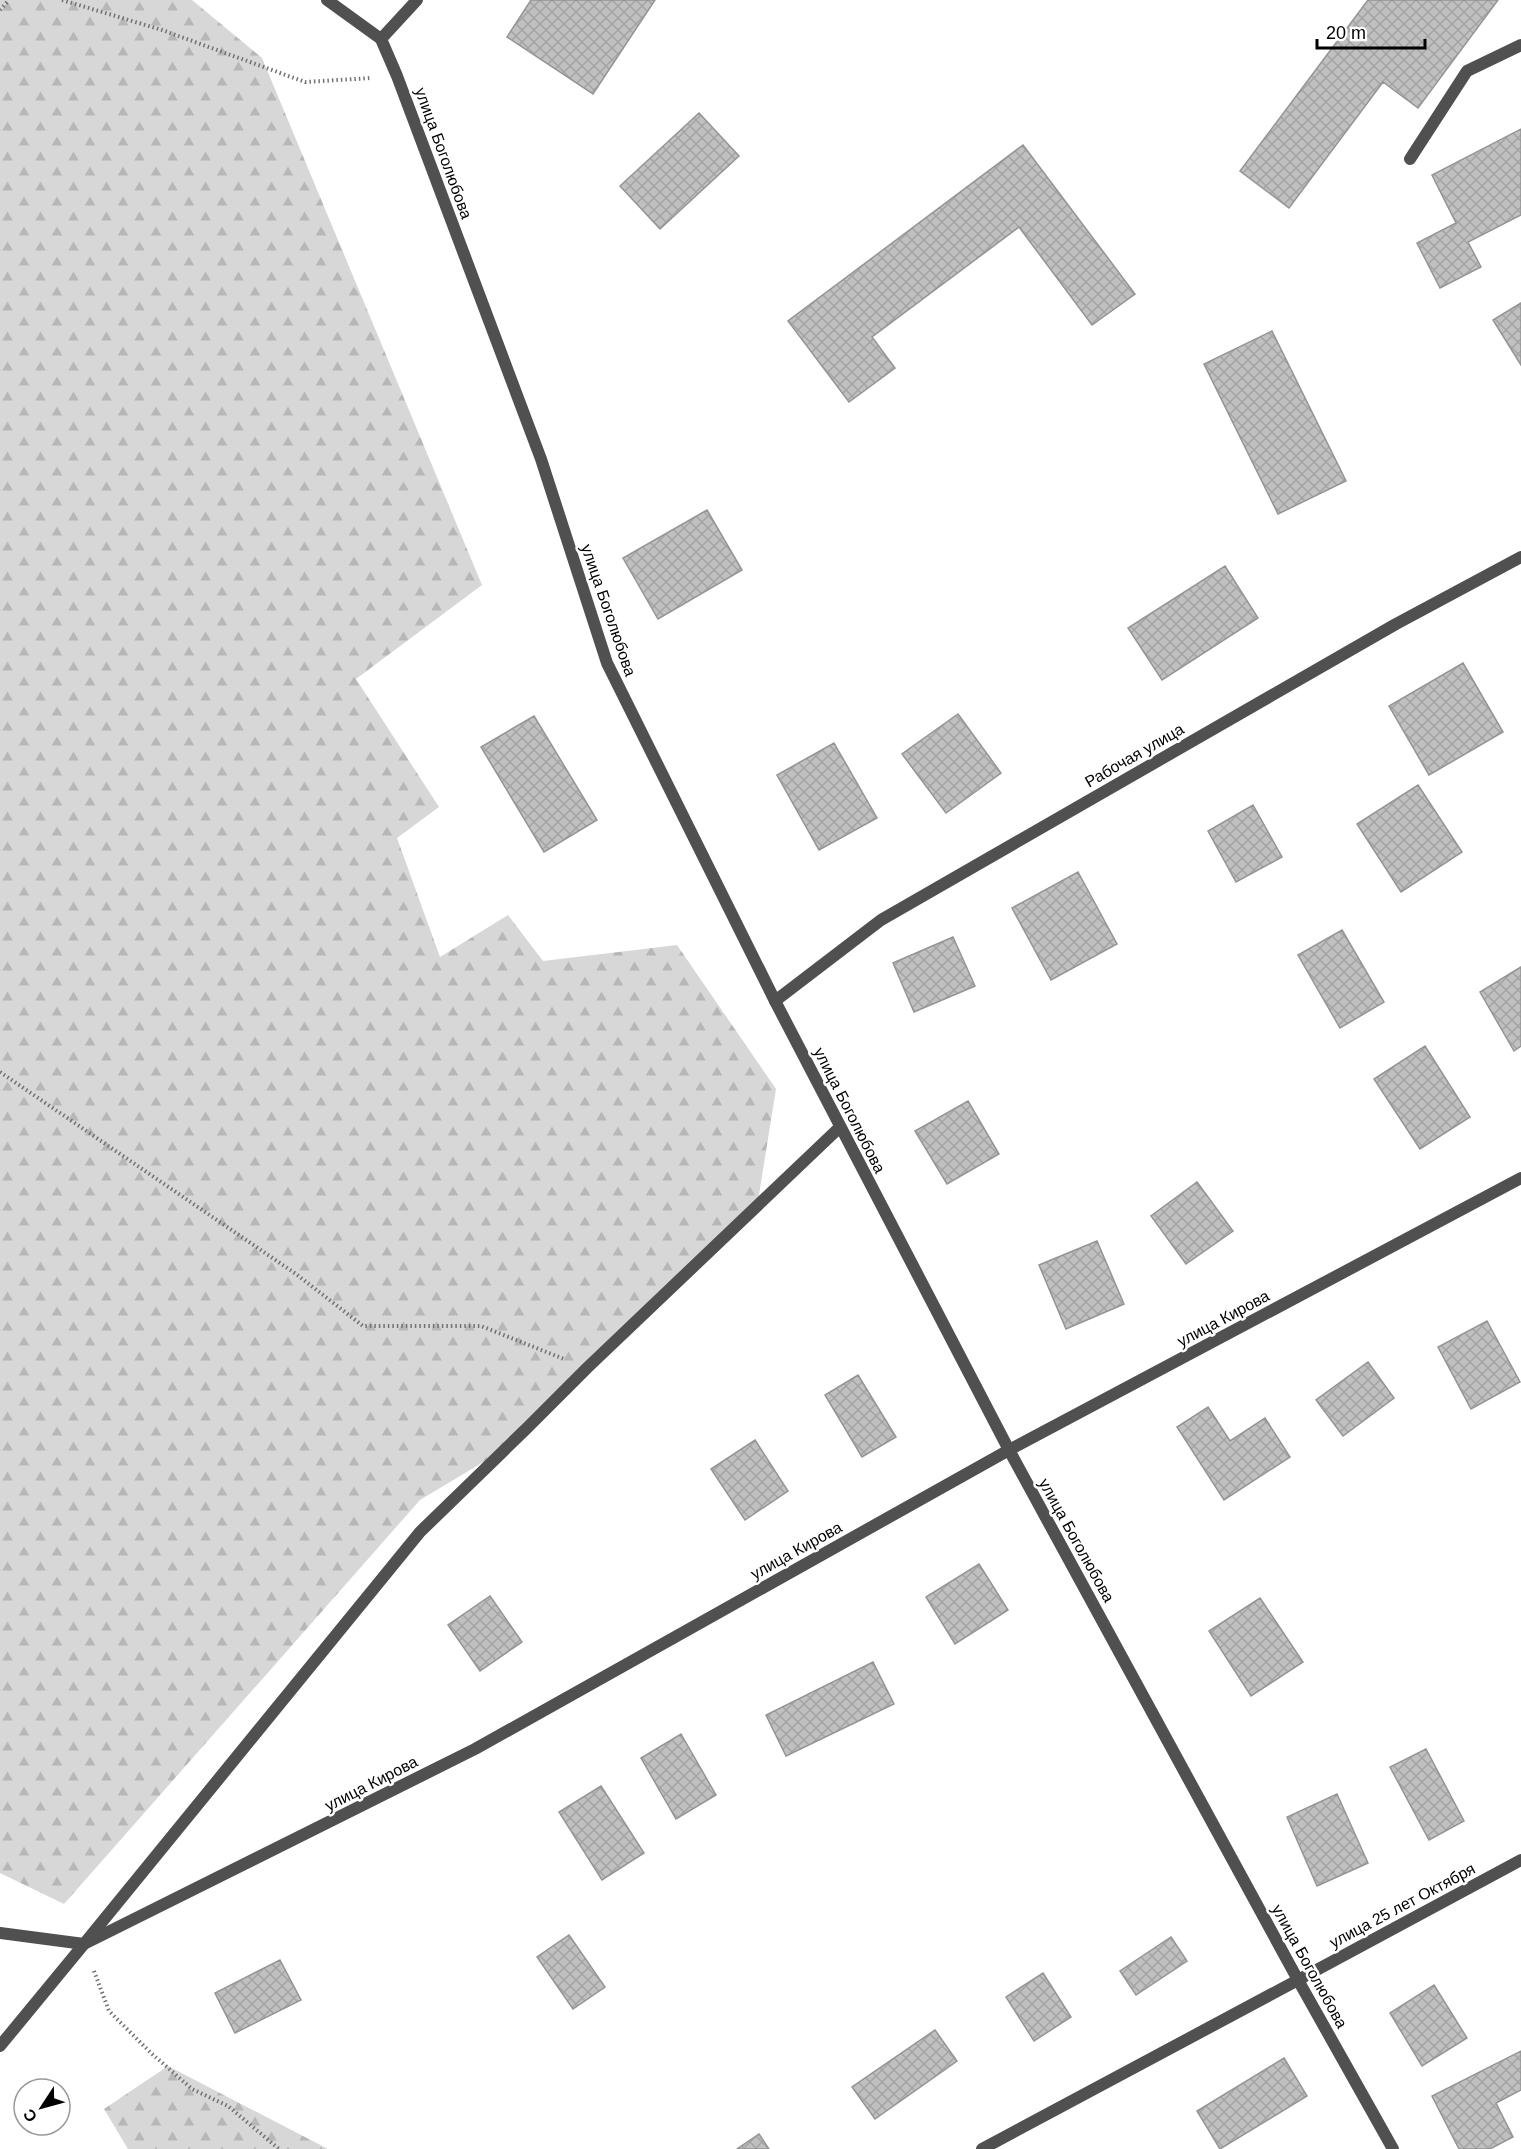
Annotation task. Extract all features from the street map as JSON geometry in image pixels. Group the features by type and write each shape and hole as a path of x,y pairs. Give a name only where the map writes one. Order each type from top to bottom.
{"street":[{"path":"327,0 381,39 417,0"},
{"name":"улица Боголюбова","path":"381,39 541,459 607,663 776,1002 1009,1450 1298,1980 1393,2149"},
{"path":"1410,159 1467,71 1521,45"},
{"name":"Рабочая улица","path":"776,1002 881,920 1386,630 1521,557"},
{"path":"0,2046 420,1532 586,1368 840,1126"},
{"name":"улица Кирова","path":"84,1944 476,1749 1009,1450 1521,1178"},
{"name":"улица 25 лет Октября","path":"982,2149 1521,1860"},
{"path":"0,1933 84,1944"}],"path":[{"path":"0,10 9,0"},
{"path":"62,0 162,30 305,82 397,76"},
{"path":"0,1072 296,1274 363,1326 481,1326 586,1368"},
{"path":"84,1944 109,2011 151,2053 192,2089 228,2106 279,2149"}],"green space":[{"path":"0,0 192,0 262,58 482,585 356,679 439,807 397,838 440,957 508,915 543,961 677,945 776,1089 758,1201 510,1446 420,1500 64,1904 0,1873"},
{"path":"168,2066 328,2149 128,2149 104,2109"}],"building":[{"path":"531,0 655,0 593,94 507,37"},
{"path":"1368,0 1498,0 1418,108 1383,82 1289,208 1240,171"},
{"path":"699,113 739,156 660,229 620,186"},
{"path":"1521,129 1521,215 1468,242 1481,267 1440,288 1417,243 1456,223 1432,175"},
{"path":"1023,145 1135,294 1092,325 1019,227 872,337 895,368 849,402 788,321"},
{"path":"1521,303 1521,365 1493,320"},
{"path":"1272,331 1346,481 1278,514 1204,364"},
{"path":"707,510 742,570 658,619 623,558"},
{"path":"1225,566 1258,618 1162,680 1128,628"},
{"path":"1463,663 1503,732 1429,775 1389,706"},
{"path":"958,714 1001,773 946,813 902,754"},
{"path":"534,716 597,820 544,852 481,747"},
{"path":"834,743 877,818 819,850 777,775"},
{"path":"1418,785 1462,852 1401,892 1357,824"},
{"path":"1253,805 1282,857 1236,882 1208,831"},
{"path":"1078,872 1117,944 1051,980 1012,908"},
{"path":"1342,930 1384,1002 1340,1028 1298,955"},
{"path":"953,937 975,986 914,1012 893,963"},
{"path":"1521,967 1521,1046 1514,1051 1480,992"},
{"path":"1425,1046 1470,1117 1420,1149 1374,1079"},
{"path":"968,1101 999,1154 947,1184 915,1131"},
{"path":"1197,1182 1233,1231 1186,1264 1151,1216"},
{"path":"1097,1241 1124,1304 1066,1329 1039,1265"},
{"path":"1487,1321 1520,1382 1471,1409 1438,1347"},
{"path":"1368,1362 1394,1398 1343,1436 1316,1400"},
{"path":"858,1375 896,1437 862,1457 825,1395"},
{"path":"1208,1407 1230,1441 1265,1418 1290,1457 1224,1500 1177,1427"},
{"path":"755,1440 788,1491 745,1520 711,1469"},
{"path":"979,1564 1008,1610 955,1644 926,1597"},
{"path":"490,1596 522,1642 480,1671 448,1625"},
{"path":"1260,1598 1303,1662 1251,1696 1209,1631"},
{"path":"873,1662 894,1704 786,1756 766,1715"},
{"path":"681,1734 716,1795 676,1819 641,1758"},
{"path":"1426,1749 1464,1821 1429,1840 1390,1767"},
{"path":"601,1786 644,1853 602,1880 559,1812"},
{"path":"1337,1794 1368,1863 1317,1886 1287,1817"},
{"path":"569,1935 605,1987 573,2009 537,1957"},
{"path":"1171,1937 1187,1961 1136,1995 1120,1971"},
{"path":"280,1960 301,2000 235,2033 215,1993"},
{"path":"1043,1973 1071,2017 1034,2041 1006,1997"},
{"path":"1434,1985 1467,2038 1422,2066 1390,2013"},
{"path":"935,2030 957,2061 875,2119 852,2087"},
{"path":"1521,2051 1521,2090 1496,2103 1513,2137 1490,2149 1459,2149 1432,2096"},
{"path":"1284,2058 1307,2096 1220,2149 1197,2111"},
{"path":"759,2134 769,2149 737,2149"}]}
